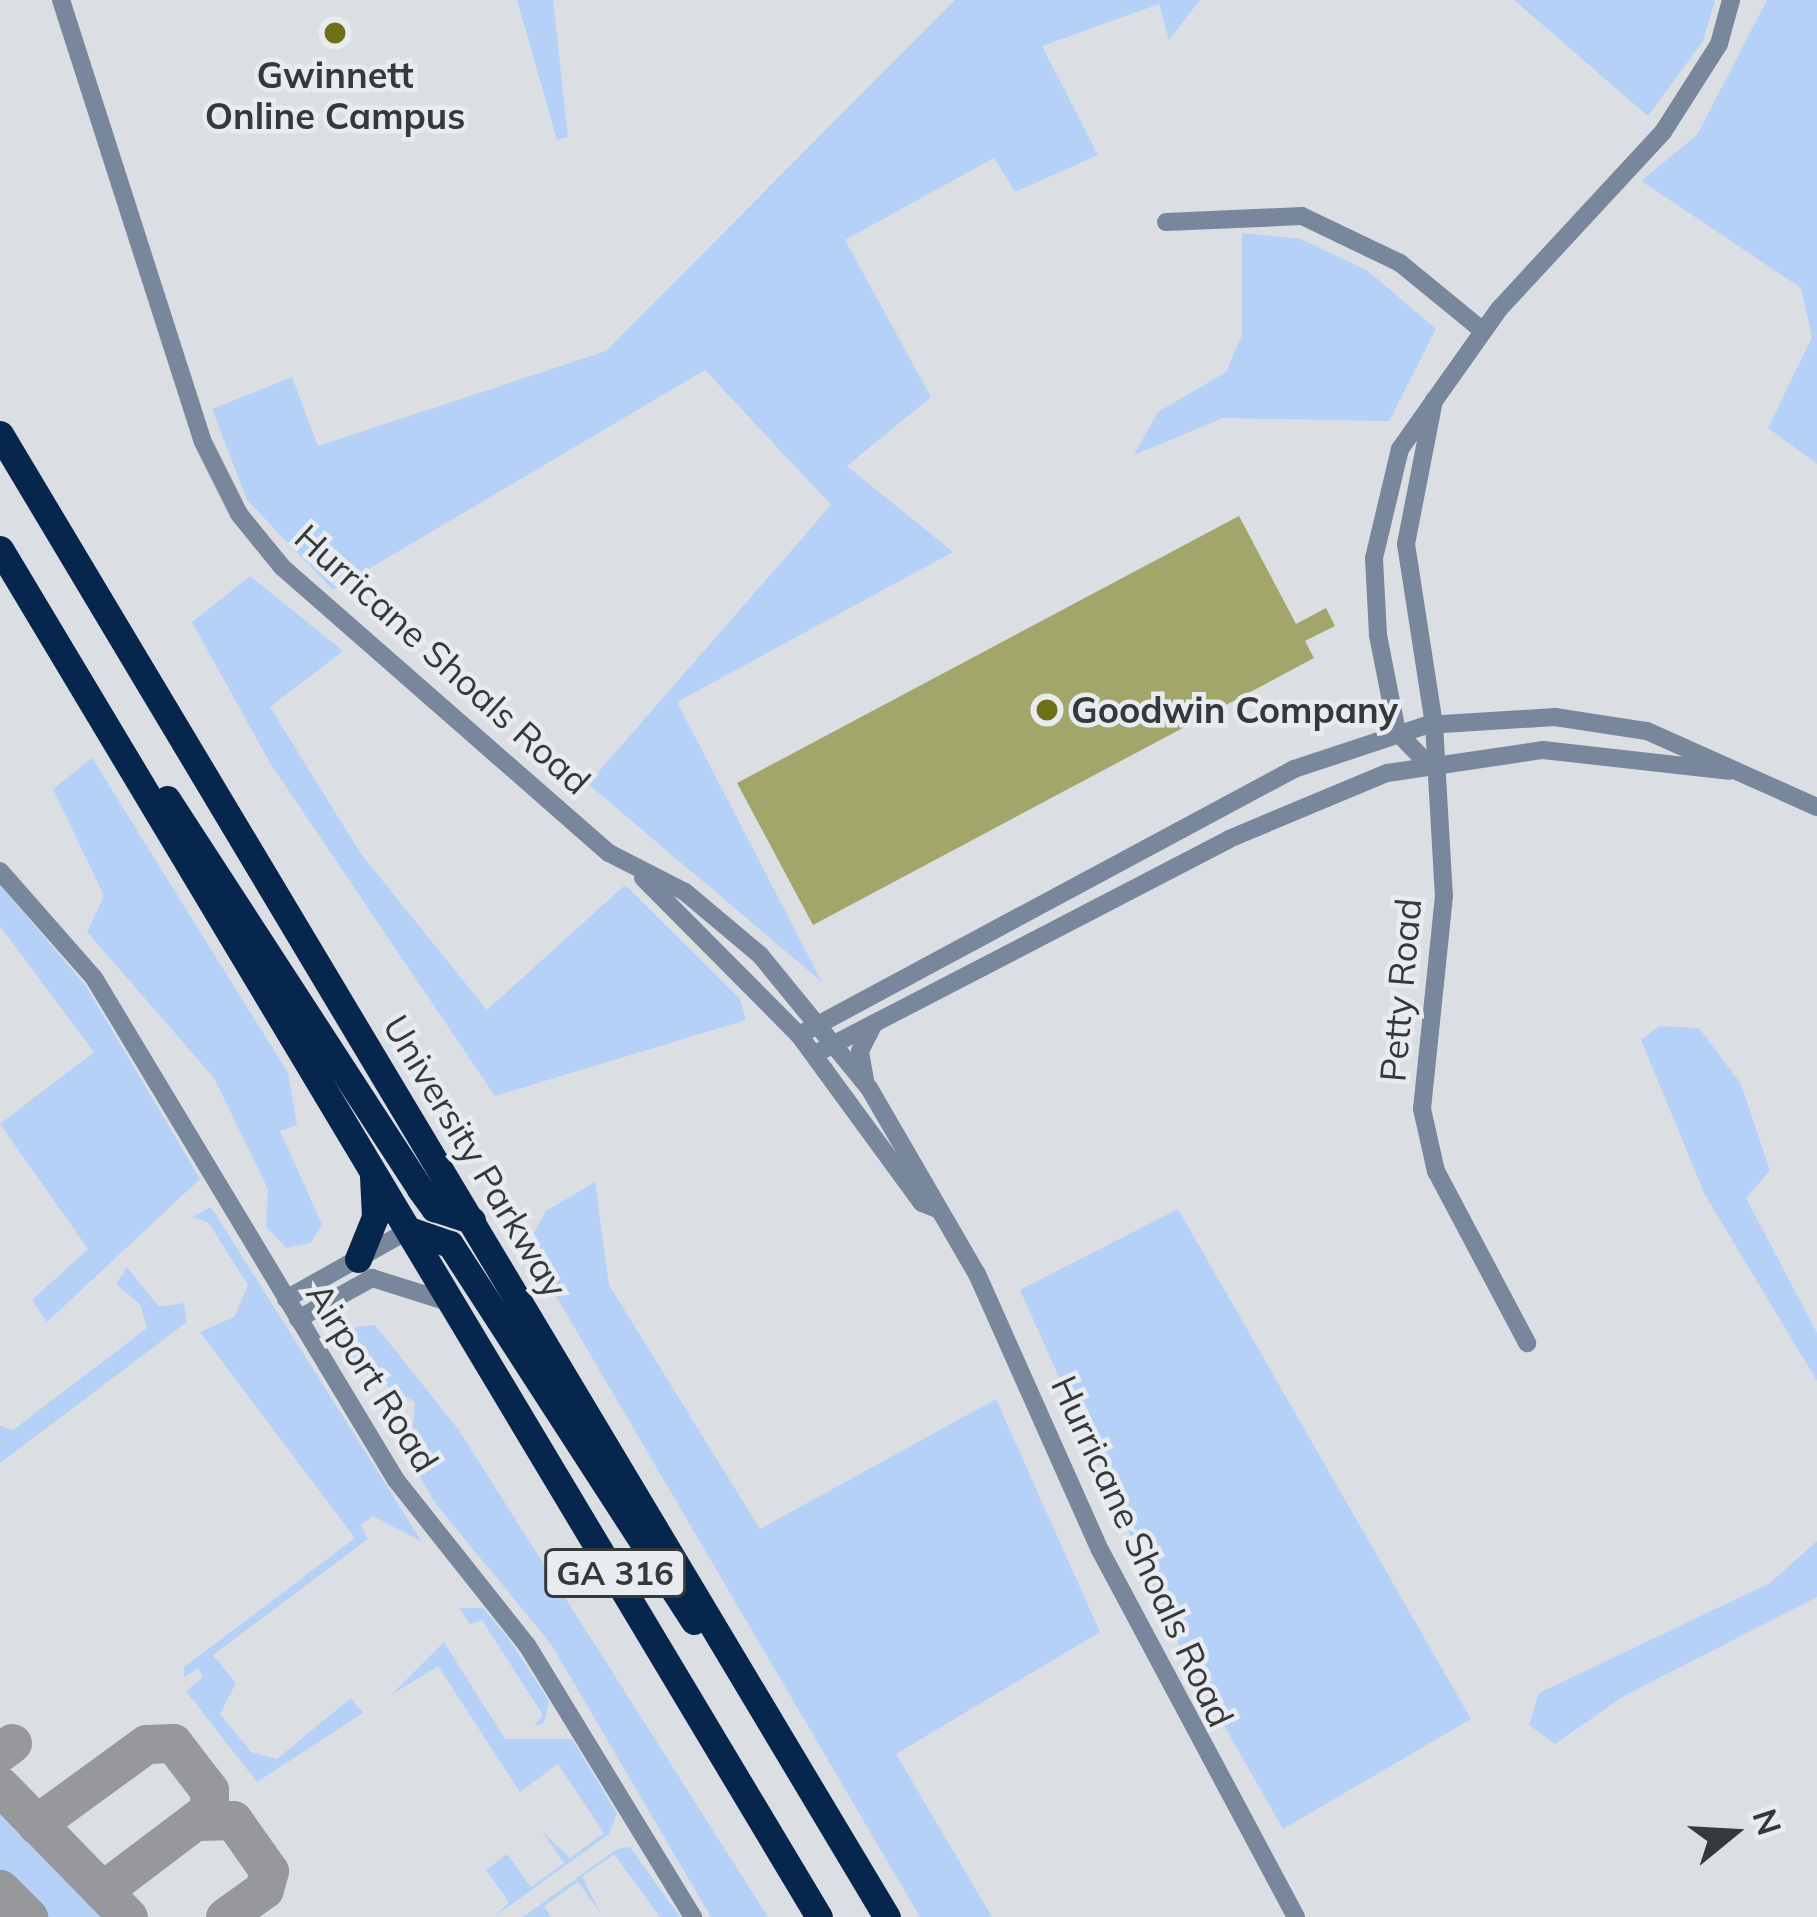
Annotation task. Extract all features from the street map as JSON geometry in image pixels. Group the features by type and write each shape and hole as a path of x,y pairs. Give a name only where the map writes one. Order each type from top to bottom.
{"highway":[{"name":"University Parkway","path":"0,434 887,1917"},
{"name":"GA 316","path":"0,549 819,1917"},
{"path":"112,736 249,913 434,1208 472,1220"},
{"path":"358,1259 375,1217 371,1166"},
{"path":"410,1231 450,1244 590,1472 774,1724"}],"street":[{"name":"Hurricane Shoals Road","path":"61,0 203,442 239,514 282,567 640,874 807,1030 922,1203 939,1210"},
{"name":"Petty Road","path":"1397,732 1374,558 1400,449 1483,330 1663,132 1719,44 1731,0"},
{"path":"1166,222 1302,216 1400,263 1483,330"},
{"name":"Petty Road","path":"1433,400 1406,544 1434,724 1428,764 1444,896 1422,1109 1436,1171 1527,1342"},
{"path":"807,1030 1294,769 1397,732 1434,724 1606,724 1686,742 1817,807"},
{"path":"1397,732 1428,764"},
{"path":"823,1049 1229,839 1428,764 1455,759 1632,755 1746,774"},
{"name":"Airport Road","path":"0,872 94,978 418,1512 527,1645 693,1917"},
{"name":"Hurricane Shoals Road","path":"640,874 686,892 794,999 807,1030"},
{"path":"794,999 856,1005"},
{"path":"868,1088 859,1064 874,1023"},
{"name":"Hurricane Shoals Road","path":"823,1049 868,1088 939,1210 1192,1735 1296,1917"},
{"path":"286,1299 410,1231"},
{"path":"266,1264 326,1276"},
{"path":"298,1318 372,1278 423,1287 458,1310"}],"shaded area":[{"path":"517,0 553,0 568,137 557,140"},
{"path":"955,0 1200,0 1169,40 1159,4 1042,46 1098,155 1015,192 994,158 845,240 931,397 847,466 953,552 677,702 822,982 588,784 831,505 705,370 333,590 247,500 212,409 292,377 318,446 606,351"},
{"path":"1514,0 1715,0 1703,41 1648,116"},
{"path":"1767,0 1817,0 1817,464 1768,428 1812,337 1801,288 1641,181 1697,135"},
{"path":"1242,233 1301,239 1368,271 1436,329 1389,421 1223,418 1134,455 1158,412 1226,372 1242,335"},
{"path":"250,576 343,651 270,707 361,854 487,1010 625,885 740,999 746,1020 495,1096 270,763 192,622"},
{"path":"92,758 288,1073 297,1125 280,1131 322,1224 311,1243 286,1248 266,1227 268,1189 214,1078 87,932 104,896 53,789"},
{"path":"0,885 86,986 200,1179 47,1322 32,1300 88,1249 0,1124 94,1052 0,926"},
{"path":"1659,1026 1699,1028 1741,1084 1770,1171 1746,1198 1817,1333 1817,1381 1705,1195 1641,1040"},
{"path":"595,1182 609,1285 760,1529 996,1399 1100,1632 896,1754 992,1917 920,1917 546,1279 529,1242 546,1211"},
{"path":"211,1207 422,1542 373,1516 361,1525 368,1539 213,1655 236,1683 220,1714 251,1752 277,1759 351,1698 363,1713 257,1782 186,1691 203,1677 198,1668 184,1677 184,1667 355,1538 200,1332 234,1317 248,1285 208,1222 192,1217"},
{"path":"1178,1209 1471,1719 1283,1829 1182,1652 1020,1290"},
{"path":"127,1267 159,1307 184,1303 187,1322 0,1463 0,1426 13,1430 147,1328 140,1304 116,1284"},
{"path":"375,1325 458,1429 768,1917 711,1917 551,1644 436,1504 410,1461 415,1402 356,1368 346,1348 355,1327"},
{"path":"1817,1541 1817,1597 1624,1696 1555,1744 1529,1725 1539,1693 1770,1583"},
{"path":"459,1608 483,1608 508,1638 549,1701 544,1723 534,1726 543,1715 482,1620 470,1624"},
{"path":"444,1642 505,1739 572,1739 617,1814 609,1834 494,1917 509,1902 486,1870 507,1854 531,1887 564,1863 541,1830 570,1858 604,1833 558,1764 520,1792 438,1666 391,1695"},
{"path":"0,1805 109,1917 45,1917 0,1871"},
{"path":"630,1847 680,1917 660,1917 614,1854 582,1877 601,1914 578,1882 544,1906 551,1917 523,1917 617,1849"}],"building":[{"name":"Goodwin Company","path":"1239,516 1296,624 1326,608 1335,626 1305,641 1314,658 813,925 737,783"}],"taxiway":[{"path":"0,1752 12,1743"},
{"path":"36,1824 146,1744 173,1743 209,1790 209,1810 102,1891"},
{"path":"0,1786 128,1917"},
{"path":"202,1821 233,1820 269,1871 264,1889 225,1917"},
{"path":"0,1889 28,1917"}],"place":[{"name":"Gwinnett Online Campus","path":"335,33"},
{"name":"Goodwin Company","path":"1047,710"}]}
